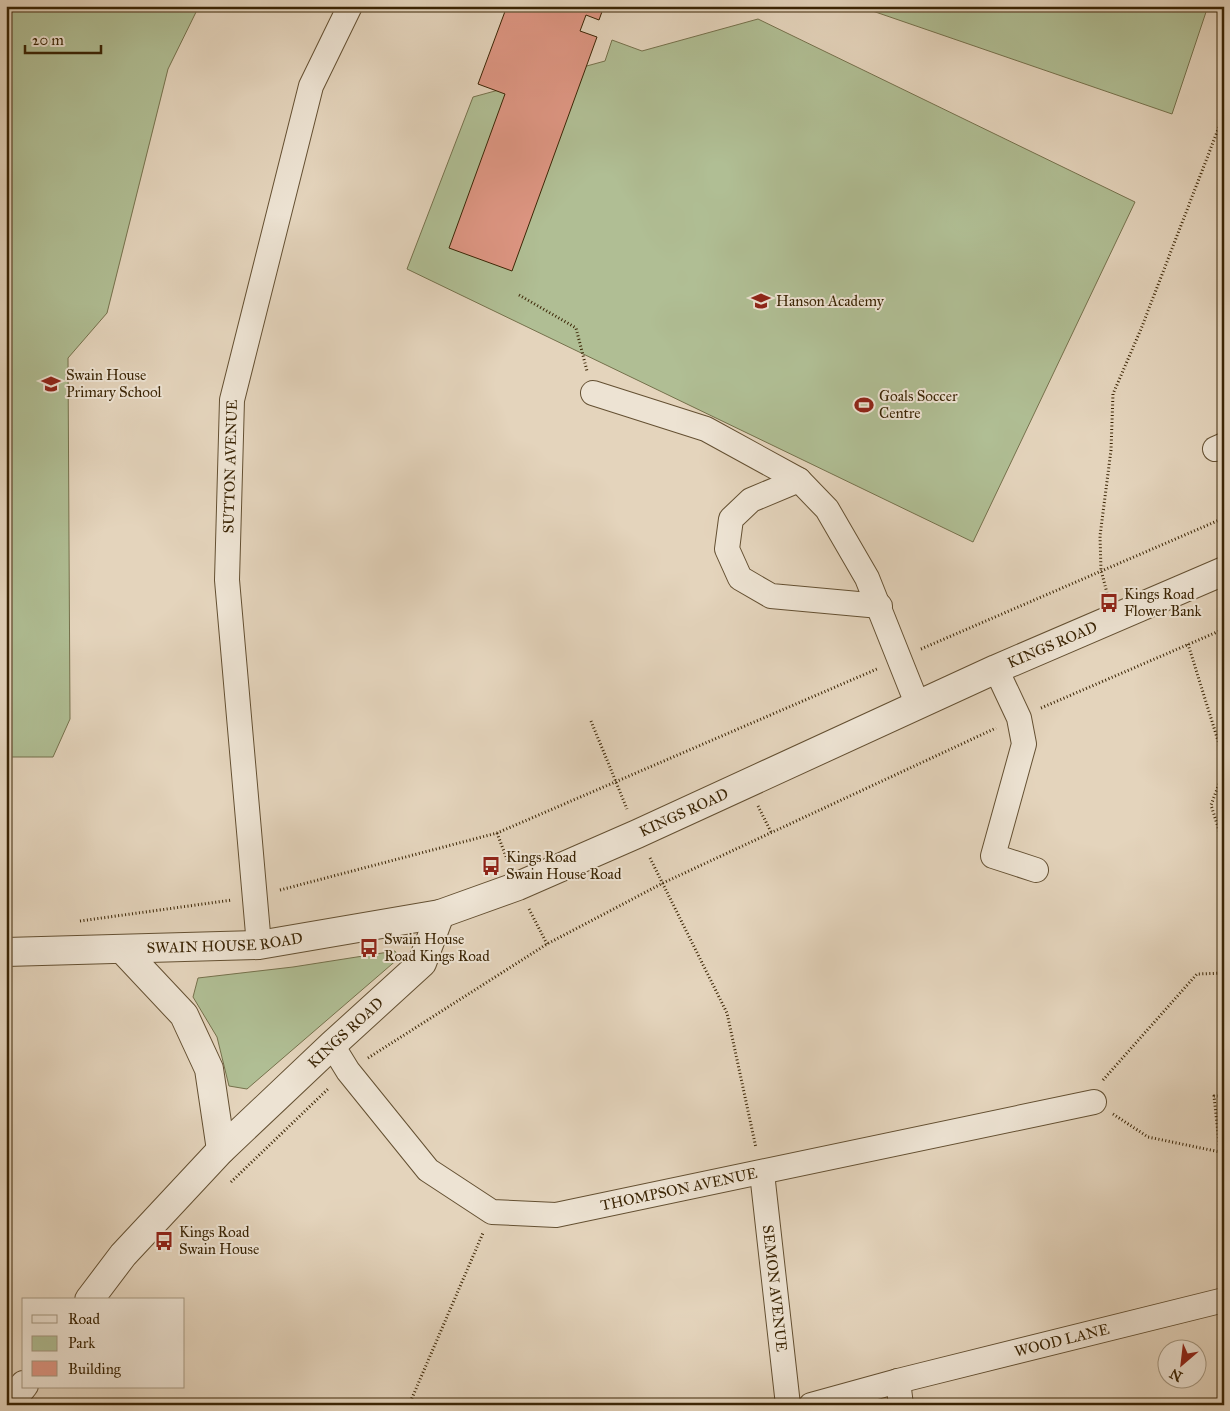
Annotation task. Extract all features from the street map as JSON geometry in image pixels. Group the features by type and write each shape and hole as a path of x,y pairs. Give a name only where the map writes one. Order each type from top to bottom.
{"street":[{"name":"SUTTON AVENUE","path":"259,945 227,580 232,400 311,86 350,6"},
{"path":"593,393 706,429 800,480 827,509 868,578 880,606 898,659 918,706"},
{"path":"800,480 751,500 732,519 727,549 740,578 771,596 880,606"},
{"name":"KINGS ROAD","path":"91,1298 123,1255 221,1150 422,963 440,914 518,886 654,826 996,669 1224,571"},
{"path":"996,669 1019,718 1024,744 993,856 1036,870"},
{"name":"SWAIN HOUSE ROAD","path":"6,952 259,945 440,914"},
{"path":"122,949 184,1015 209,1069 221,1150"},
{"path":"332,1045 348,1070 428,1170 492,1212"},
{"name":"THOMPSON AVENUE","path":"492,1212 556,1214 762,1173 1094,1102"},
{"name":"SEMON AVENUE","path":"762,1173 788,1405"},
{"name":"WOOD LANE","path":"811,1405 898,1381 1224,1300"},
{"path":"898,1381 900,1405"},
{"path":"8,1405 22,1387"}],"path":[{"path":"1113,618 1101,570 1100,536 1111,450 1113,394 1141,329 1224,114"},
{"path":"520,295 576,328 593,393"},
{"path":"74,922 256,897 496,833 1224,518"},
{"path":"230,1183 348,1070 547,944 663,882 1019,718 1224,629"},
{"path":"1188,644 1224,760"},
{"path":"591,721 616,781"},
{"path":"1224,771 1211,805 1224,846"},
{"path":"663,882 727,1013 762,1173"},
{"path":"518,886 547,944"},
{"path":"1224,973 1197,974 1105,1077 1094,1102 1148,1137 1220,1152 1214,1096 1224,1096"},
{"path":"409,1405 492,1212"}],"green space":[{"path":"6,6 199,6 168,69 107,313 68,358 70,719 53,757 6,757"},
{"path":"858,6 1208,6 1172,114"},
{"name":"Goals Soccer Centre","path":"758,19 1135,202 973,542 407,269 473,97 605,61 612,40 642,51"},
{"path":"395,951 399,958 247,1089 229,1086 217,1037 193,997 198,978 293,967"}],"building":[{"path":"507,6 604,6 599,20 586,15 580,31 597,37 512,271 449,248 505,94 478,84"}],"place":[{"name":"Hanson Academy","path":"761,301"},
{"name":"Swain House Primary School","path":"51,384"},
{"name":"Goals Soccer Centre","path":"864,405"},
{"name":"Kings Road Flower Bank","path":"1109,603"},
{"name":"Kings Road Swain House Road","path":"491,866"},
{"name":"Swain House Road Kings Road","path":"369,948"},
{"name":"Kings Road Swain House","path":"164,1241"}]}
